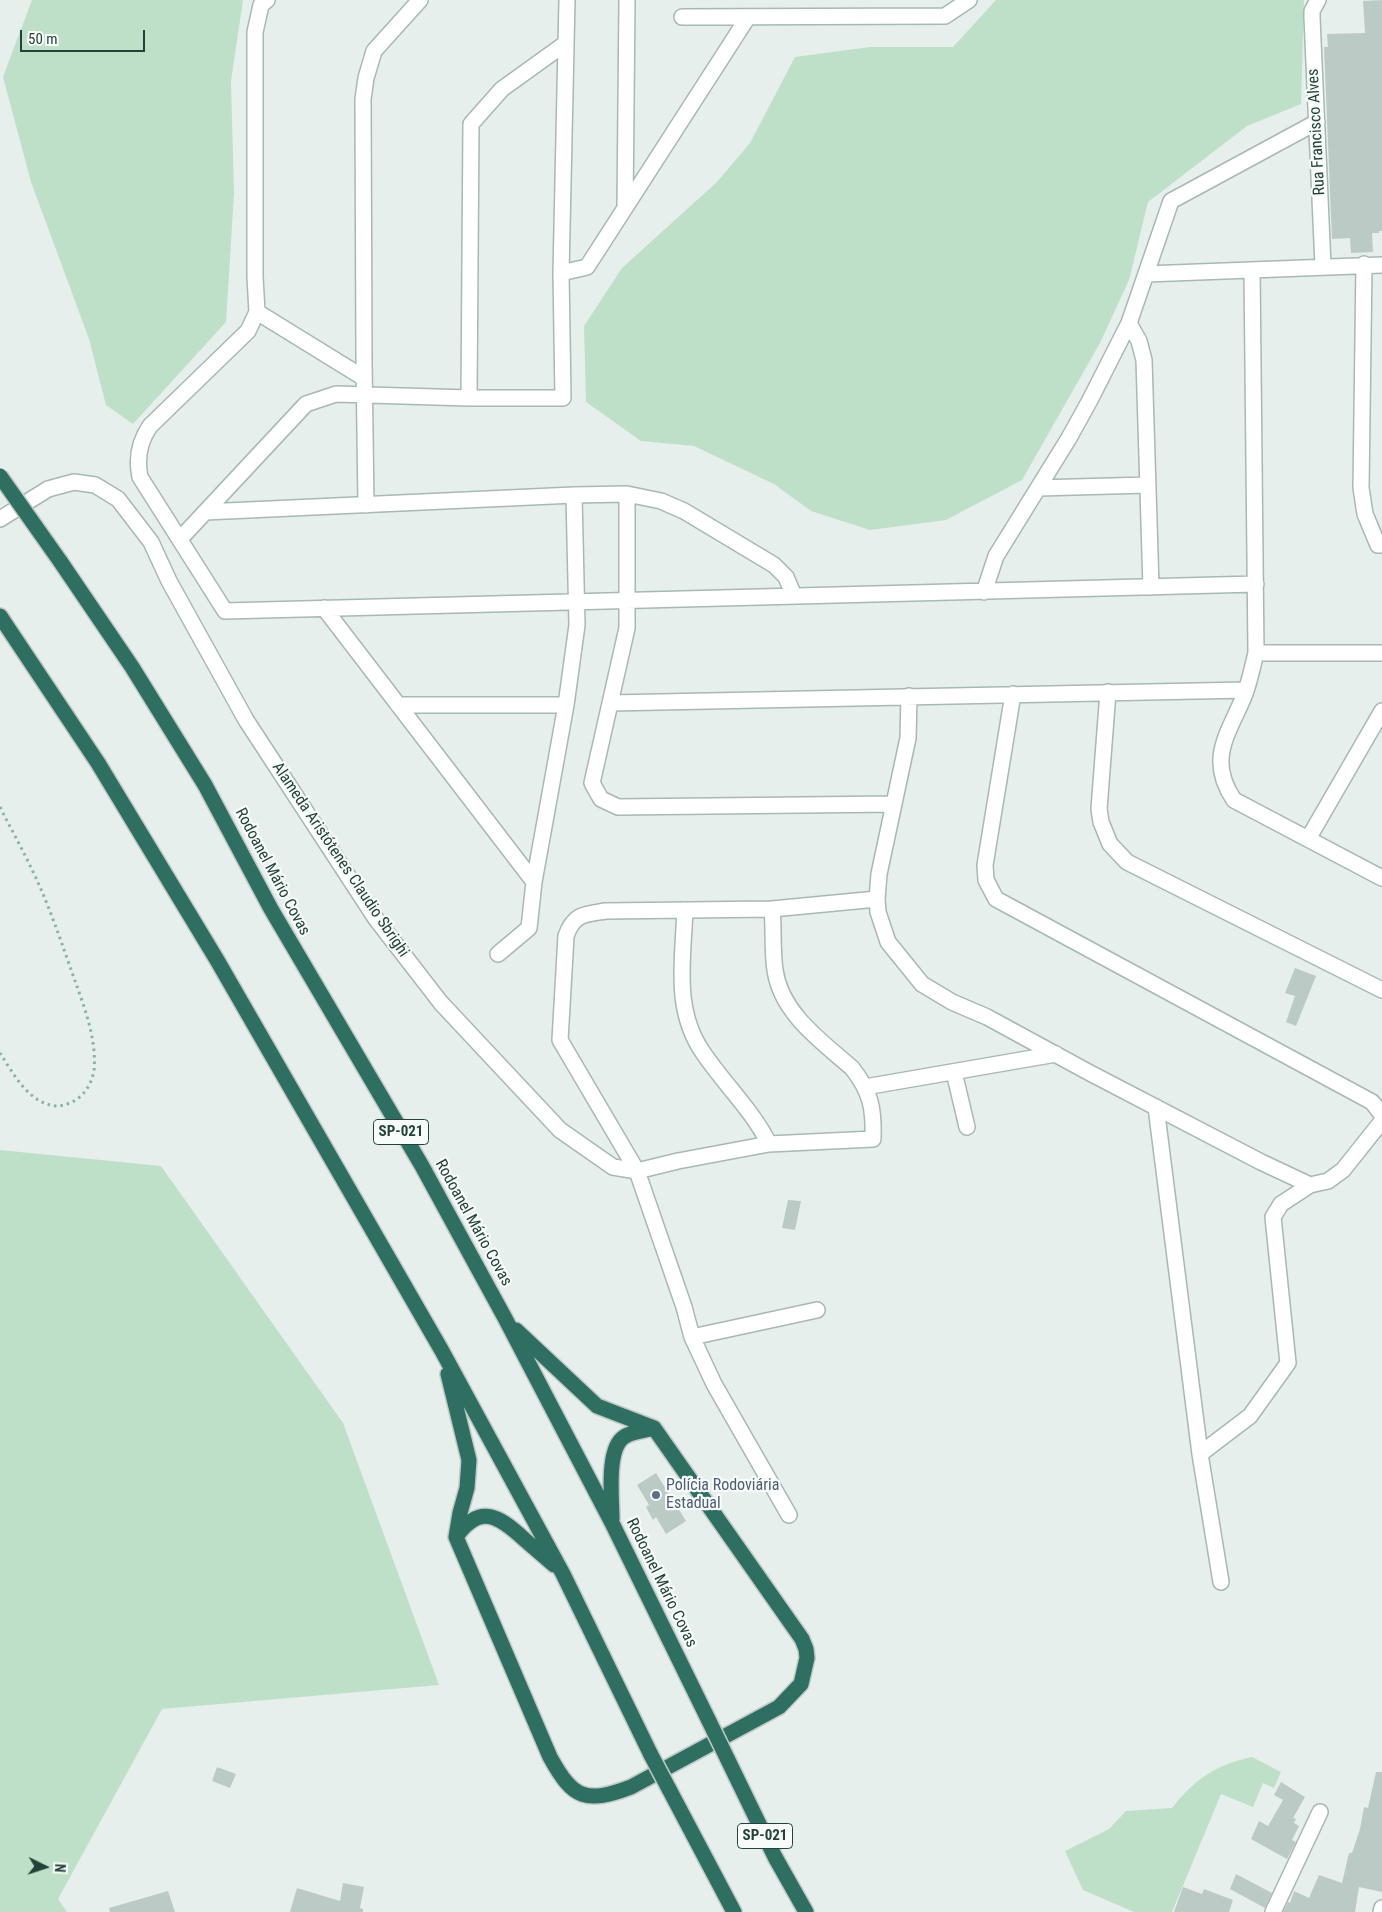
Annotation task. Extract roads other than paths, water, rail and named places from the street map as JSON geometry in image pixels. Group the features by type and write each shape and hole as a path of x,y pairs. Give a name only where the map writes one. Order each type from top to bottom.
{"highway":[{"name":"Rodoanel Mário Covas","path":"0,476 132,667 205,785 271,910 422,1166 506,1320 612,1523 775,1857 806,1912"},
{"path":"0,616 98,763 217,960 442,1351 563,1574 651,1755 734,1912"},
{"path":"442,1351 469,1460 468,1488 460,1513 456,1537 550,1757 559,1775 573,1790 580,1793 608,1796 631,1787 779,1706 796,1692 801,1684 807,1658 806,1649 802,1639 654,1428 597,1406 506,1320"},
{"path":"612,1523 612,1462 616,1446 626,1435 654,1428"},
{"path":"456,1537 475,1518 482,1516 496,1518 513,1528 563,1574"}],"street":[{"path":"267,0 261,5 255,32 255,277 257,312 248,331 150,426 141,444 138,461 140,477 225,611 1256,584"},
{"path":"366,505 363,99 366,78 374,51 420,0"},
{"path":"180,539 306,404 336,394 469,398 563,398 561,273 567,0"},
{"path":"625,208 627,0"},
{"path":"682,17 945,16 968,0"},
{"name":"Rua Francisco Alves","path":"1318,0 1312,11 1312,18 1323,266"},
{"path":"561,273 587,267 748,17"},
{"path":"469,398 471,124 502,89 566,43"},
{"path":"984,592 996,556 1090,400 1129,323 1171,201 1317,122"},
{"path":"1146,274 1364,264 1382,265"},
{"path":"1364,264 1361,488 1365,514 1378,545 1382,545"},
{"path":"1252,270 1256,653 1246,690 1223,742 1220,762 1224,783 1234,800 1382,878"},
{"path":"257,312 364,378"},
{"path":"1129,323 1139,341 1144,360 1152,587"},
{"name":"Alameda Aristótenes Claudio Sbrighi","path":"0,519 48,489 74,482 95,485 118,499 151,542 168,581 246,720 382,927 441,1003 560,1130 613,1167 637,1171 678,1161 769,1144 873,1139 874,1116 865,1087"},
{"path":"1038,488 1148,485"},
{"path":"205,512 627,494 645,497 672,506 774,565 786,577 794,596"},
{"path":"627,494 627,628 592,783 601,799 618,807 894,804"},
{"path":"498,954 529,928 534,882 566,705 577,625 574,495"},
{"path":"324,608 534,882"},
{"path":"1256,653 1382,654"},
{"path":"610,703 1246,690"},
{"path":"1108,692 1099,809 1104,834 1118,854 1127,862 1382,990"},
{"path":"1013,694 985,865 986,880 996,899 1372,1102 1382,1115"},
{"path":"909,696 908,738 879,874 877,899 882,928 888,942 922,984 952,1002 987,1017 1156,1108 1310,1185"},
{"path":"398,704 566,705"},
{"path":"1308,839 1382,711"},
{"path":"789,1515 714,1384 692,1338 684,1307 637,1171 560,1040 566,936 572,923 581,915 606,911 772,909 877,899"},
{"path":"772,909 775,972 784,1000 792,1012 852,1068 865,1087 1056,1054"},
{"path":"685,910 681,988 690,1029 704,1055 762,1130 769,1144"},
{"path":"954,1072 967,1127"},
{"path":"1156,1108 1200,1454 1221,1582"},
{"path":"1200,1454 1250,1416 1288,1363 1274,1218 1281,1204 1310,1185 1328,1181 1343,1170 1382,1121"},
{"path":"692,1338 817,1310"},
{"path":"1273,1912 1320,1812"},
{"path":"1381,1912 1382,1908"}],"place":[{"name":"Polícia Rodoviária Estadual","path":"656,1495"}]}
